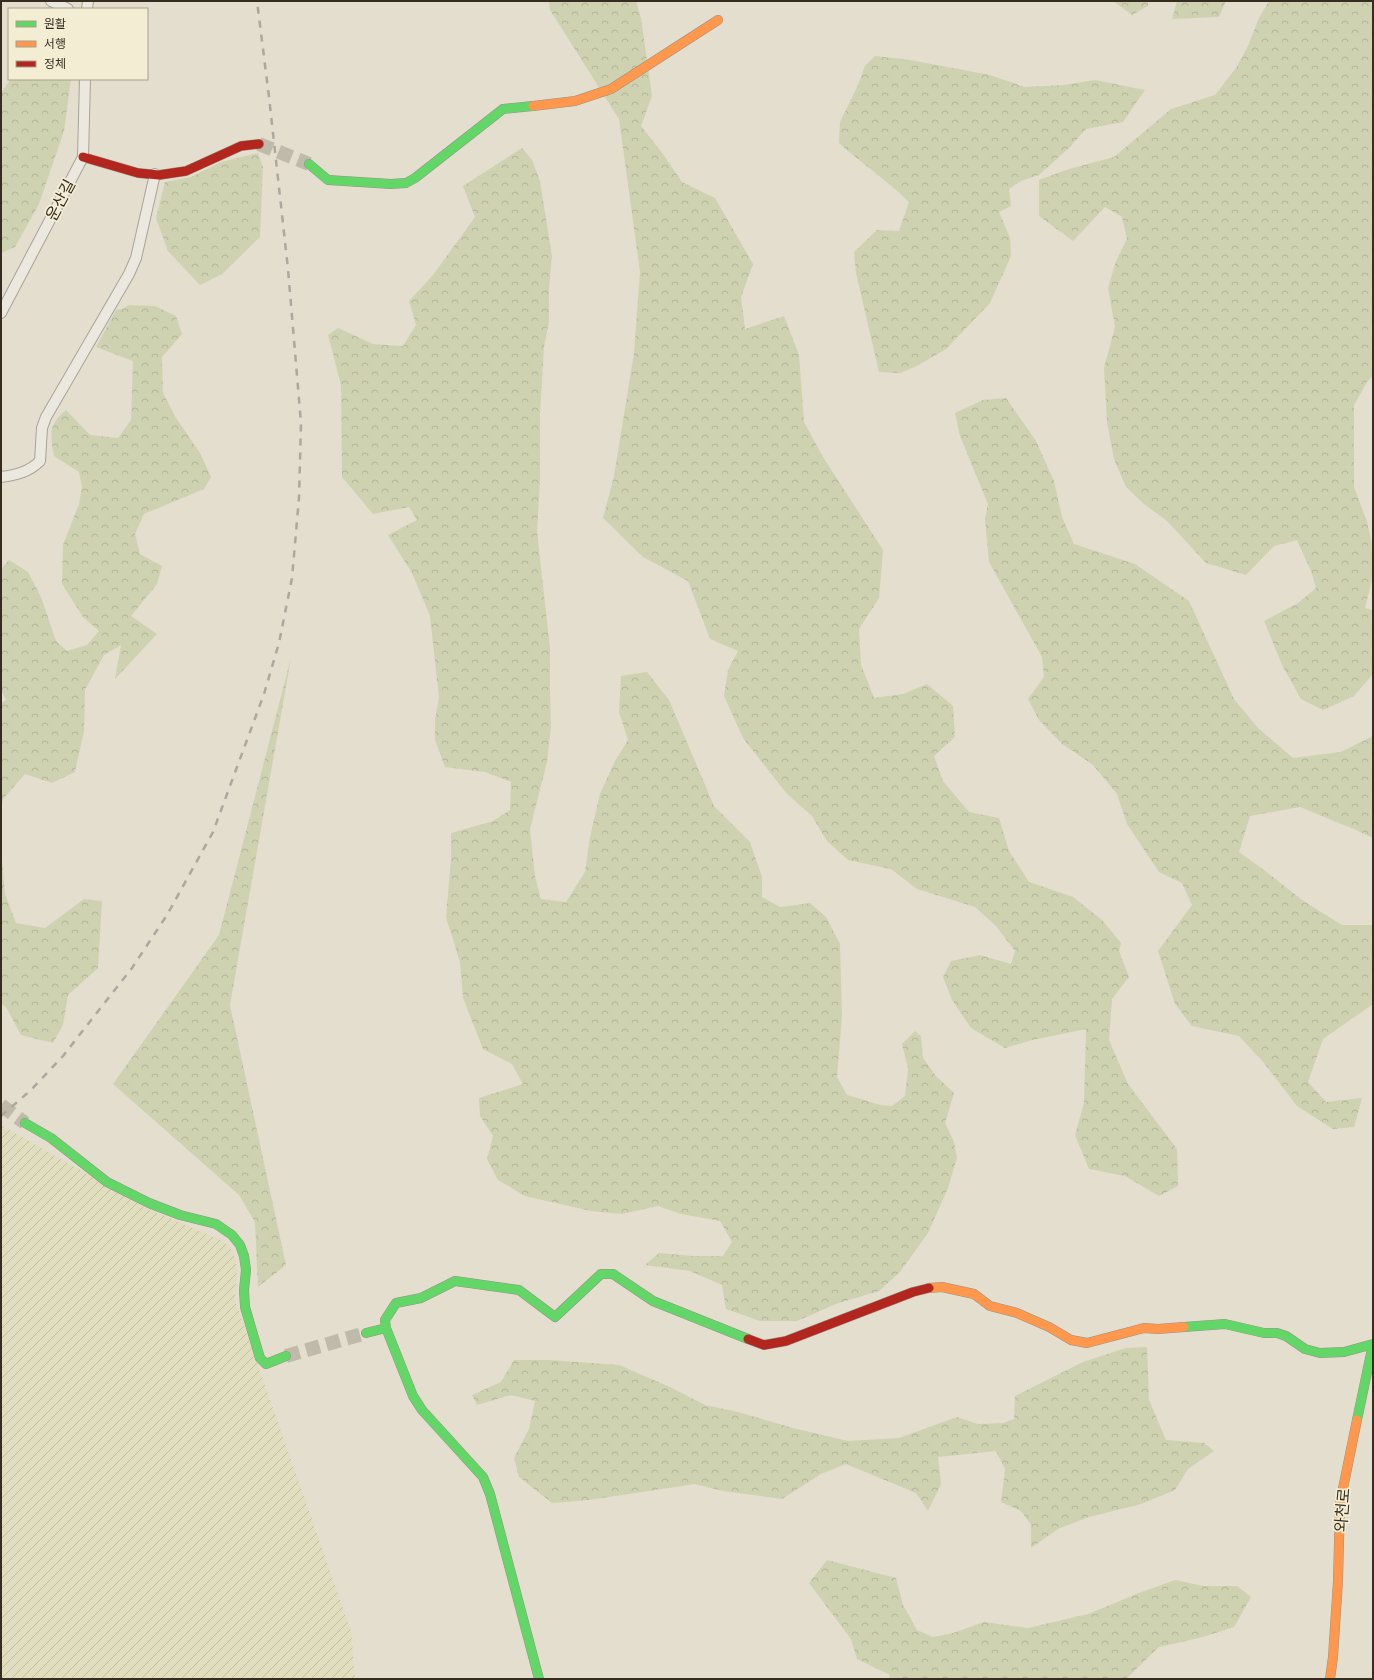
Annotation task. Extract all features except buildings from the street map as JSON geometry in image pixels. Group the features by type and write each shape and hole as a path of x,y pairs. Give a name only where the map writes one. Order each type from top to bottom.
{"street":[{"path":"51,1 66,8"},
{"path":"309,164 328,180 391,184 406,183 415,178 503,109 575,101 611,89 718,20"},
{"name":"운산길","path":"1,313 83,157 85,80"},
{"path":"83,157 138,173 155,174 186,171 206,164 241,146 259,144"},
{"path":"1,477 12,476 28,470 40,461 42,428 46,417 129,274 136,258 155,174"},
{"path":"25,1123 51,1138 107,1182 149,1203 180,1215 216,1224 232,1235 240,1245 244,1256 246,1270 244,1290 246,1307 260,1358 266,1364 286,1356"},
{"path":"539,1679 490,1494 482,1477 422,1410 413,1396 386,1328 385,1320 396,1303 421,1298 455,1281 519,1290 555,1316 601,1274 614,1274 653,1301 764,1345 786,1341 913,1292 933,1287 942,1287 974,1294 990,1306 1018,1313 1049,1327 1070,1340 1081,1342 1122,1335 1144,1328 1158,1329 1226,1324 1264,1333 1277,1333 1286,1336 1306,1349 1320,1353 1344,1352 1373,1344"},
{"path":"366,1333 386,1328"},
{"name":"와천로","path":"1330,1679 1338,1581 1340,1503 1373,1344"}],"shaded area":[{"path":"1,1125 146,1208 223,1241 233,1251 237,1268 235,1300 351,1631 355,1679 1,1679"}],"green space":[{"path":"549,1 636,1 641,18 652,96 641,126 663,154 682,182 715,198 753,264 741,297 745,329 784,316 799,355 804,422 823,457 883,550 879,598 859,629 861,665 874,698 903,694 927,684 953,706 955,737 934,756 943,781 969,812 999,818 1009,851 1029,882 1073,897 1102,920 1121,943 1119,951 1129,977 1112,999 1109,1040 1128,1084 1177,1149 1178,1186 1159,1196 1125,1176 1089,1169 1075,1135 1084,1103 1086,1029 1032,1040 1005,1048 971,1028 952,1000 943,977 951,961 980,955 1011,964 1015,951 996,926 975,907 917,889 891,869 848,860 827,841 812,816 787,794 743,738 724,696 728,670 738,651 710,639 688,581 643,557 603,518 614,476 634,353 640,272 619,119 550,10"},
{"path":"1113,1 1148,1 1148,6 1132,15"},
{"path":"1177,1 1226,1 1219,17 1172,19"},
{"path":"1269,1 1373,1 1373,375 1367,382 1354,405 1354,487 1367,522 1373,548 1373,576 1365,608 1373,610 1373,674 1354,696 1323,710 1301,699 1283,667 1264,621 1298,603 1316,588 1311,571 1297,540 1274,546 1246,575 1206,563 1167,521 1144,504 1126,487 1114,459 1107,422 1104,368 1115,327 1108,288 1116,261 1127,239 1122,217 1105,207 1073,241 1039,216 1039,180 1069,169 1114,157 1171,109 1215,95 1236,68 1248,46 1259,18"},
{"path":"875,56 910,60 990,75 1025,87 1064,85 1095,80 1145,90 1123,122 1086,129 1070,147 1039,175 1021,181 1009,189 1011,206 999,212 1010,238 1011,256 990,303 946,349 917,366 900,373 879,372 856,273 854,252 877,230 899,231 909,202 892,186 839,143 840,122 858,85 865,66"},
{"path":"10,80 71,80 64,131 39,204 15,247 1,253 1,93"},
{"path":"522,148 532,160 540,181 552,256 549,288 549,321 544,347 540,414 540,480 537,531 550,649 551,727 547,762 530,829 535,876 541,899 566,902 585,872 590,837 600,794 615,761 628,740 619,712 621,676 647,672 669,700 714,806 750,842 762,877 762,897 780,907 810,903 826,917 840,944 842,1016 837,1077 847,1095 881,1105 892,1106 905,1096 908,1068 902,1044 915,1031 921,1036 923,1058 936,1076 954,1093 945,1123 954,1142 957,1158 948,1188 928,1233 900,1272 879,1291 836,1304 797,1321 760,1321 726,1309 722,1285 690,1271 645,1265 659,1253 692,1256 723,1256 732,1242 720,1221 681,1214 658,1206 622,1214 591,1211 525,1196 498,1180 487,1159 493,1136 480,1116 479,1098 523,1084 512,1064 483,1049 463,998 460,962 446,917 451,859 451,833 493,821 510,810 511,782 485,772 445,767 435,740 435,719 439,698 430,616 412,573 388,535 417,520 409,507 373,514 342,477 341,385 328,335 338,328 373,344 403,346 416,325 409,301 433,275 475,217 463,186"},
{"path":"258,153 263,167 260,237 222,274 200,285 168,251 156,218 165,182 191,177 221,162"},
{"path":"129,305 155,306 176,316 182,334 162,357 163,393 176,418 200,453 211,477 204,489 144,514 135,534 140,554 162,566 157,584 131,616 157,634 115,679 121,645 104,655 85,690 84,731 75,772 52,783 25,774 3,799 1,810 1,703 6,700 1,690 2,568 9,560 28,572 41,597 56,641 67,651 87,645 99,631 83,617 62,584 63,545 79,504 82,487 79,472 54,456 51,436 53,426 66,410 90,435 118,438 131,420 133,361 96,347 116,310 122,309"},
{"path":"1006,398 1036,441 1054,481 1062,517 1074,544 1135,564 1189,601 1234,699 1258,728 1293,758 1341,752 1373,736 1373,838 1300,807 1250,816 1239,852 1302,900 1342,925 1373,925 1373,1004 1323,1039 1308,1082 1326,1102 1362,1098 1354,1127 1333,1129 1297,1106 1264,1063 1239,1036 1192,1026 1175,1004 1158,951 1192,905 1182,883 1159,872 1127,824 1117,794 1093,765 1061,743 1039,720 1028,699 1044,677 1042,657 989,562 985,519 988,504 960,436 955,413 983,400"},
{"path":"291,658 230,1005 286,1265 258,1287 255,1222 239,1195 113,1084 219,935"},
{"path":"1,849 5,894 16,923 45,928 84,899 102,901 98,968 68,995 63,1025 53,1043 21,1035 6,1007 1,1004"},
{"path":"1147,1347 1149,1400 1166,1440 1204,1443 1214,1451 1188,1469 1175,1490 1141,1504 1089,1517 1058,1529 1031,1548 1031,1525 1021,1511 1001,1502 1005,1469 996,1451 938,1457 941,1484 928,1511 916,1493 846,1464 821,1474 782,1499 723,1491 695,1484 589,1500 552,1503 519,1477 514,1458 529,1429 535,1401 511,1395 477,1405 472,1395 501,1382 514,1360 549,1360 619,1365 670,1387 705,1405 738,1412 793,1428 848,1441 899,1438 957,1417 978,1424 1003,1423 1014,1419 1015,1396 1083,1362 1126,1348"},
{"path":"827,1560 896,1578 903,1605 917,1630 933,1637 953,1633 984,1622 1028,1628 1088,1614 1175,1580 1203,1586 1237,1586 1251,1597 1234,1627 1203,1637 1159,1647 1126,1679 889,1679 890,1675 857,1659 851,1639 809,1583"}],"tunnel":[{"path":"259,144 309,164"},
{"path":"1,1105 25,1123"},
{"path":"286,1356 366,1333"}],"railway":[{"path":"1,1116 31,1090 63,1056 132,968 167,915 213,832 264,694 279,643 292,578 299,498 301,423 288,269 257,1"}],"traffic: fast":[{"path":"309,164 328,180 391,184 406,183 415,178 503,109 533,106"},
{"path":"25,1123 51,1138 107,1182 149,1203 180,1215 216,1224 232,1235 240,1245 244,1256 246,1270 244,1290 245,1307 260,1358 266,1364 286,1356"},
{"path":"366,1333 386,1328 385,1320 396,1303 421,1298 455,1281 519,1290 555,1317 601,1274 613,1274 653,1301 748,1339"},
{"path":"1184,1327 1225,1324 1264,1333 1277,1333 1286,1336 1305,1349 1320,1353 1344,1352 1373,1344"},
{"path":"386,1328 413,1396 422,1410 483,1477 490,1494 539,1679"},
{"path":"1357,1420 1373,1344"}],"traffic: slow":[{"path":"533,106 575,101 611,89 718,20"},
{"path":"929,1288 942,1287 974,1294 990,1306 1017,1313 1049,1327 1071,1340 1087,1343 1144,1328 1158,1329 1184,1327"},
{"path":"1330,1679 1333,1657 1338,1581 1340,1503 1357,1420"}],"traffic: jam":[{"path":"83,157 138,173 159,175 186,171 241,146 259,144"},
{"path":"748,1339 764,1345 786,1341 913,1292 929,1288"}]}
